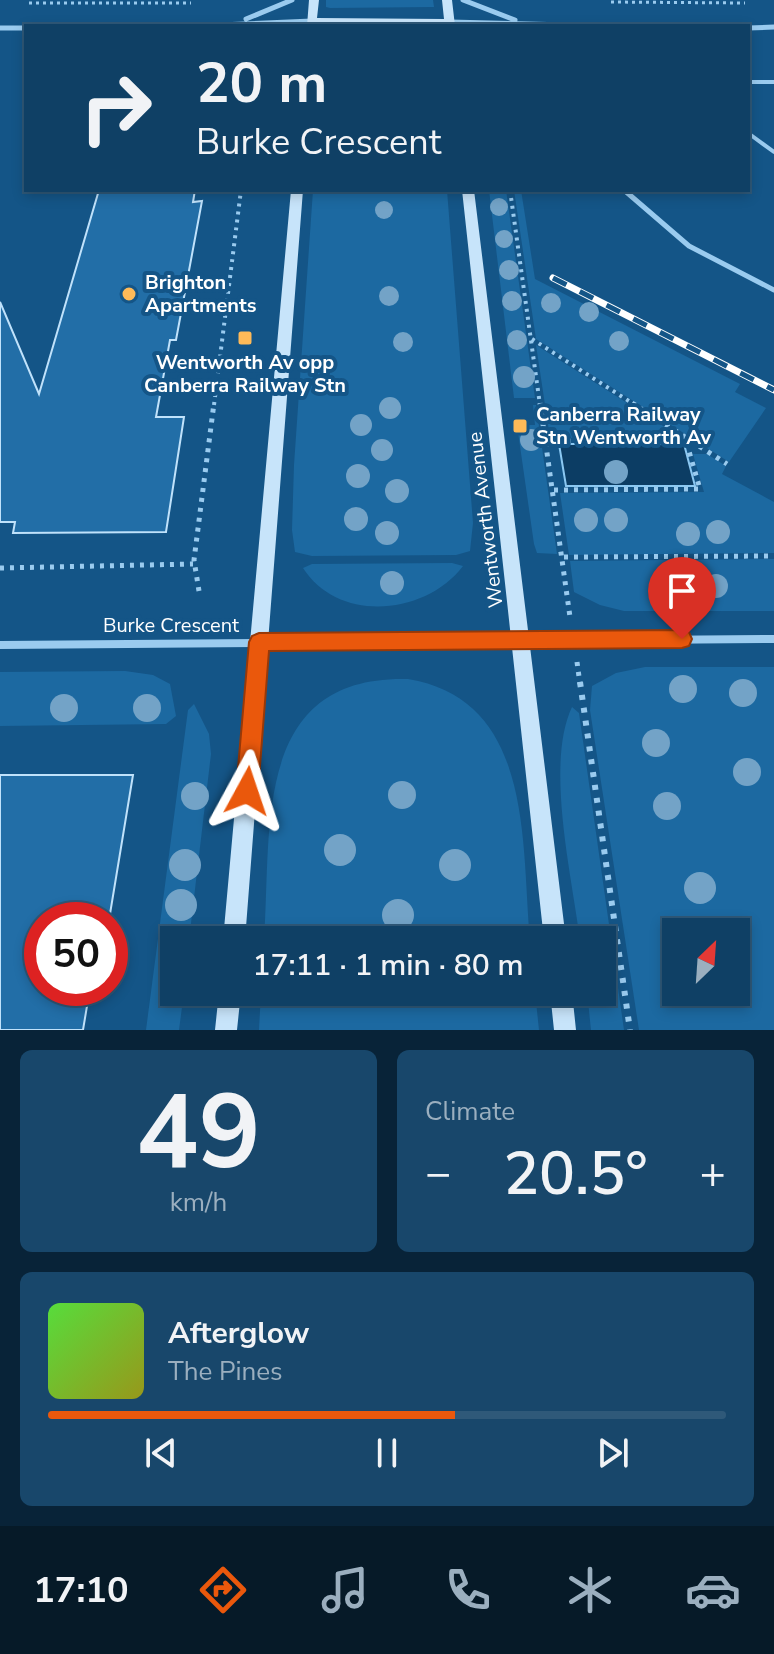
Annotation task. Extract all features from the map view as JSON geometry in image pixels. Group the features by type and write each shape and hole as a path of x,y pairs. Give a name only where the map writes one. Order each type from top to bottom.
{"main road":[{"path":"314,0 312,24 450,24 447,0"},
{"path":"235,926 297,192"},
{"name":"Wentworth Avenue","path":"468,192 523,642 553,926"},
{"path":"226,1030 229,1006"},
{"path":"562,1006 565,1030"}],"street":[{"path":"219,24 251,17 292,0"},
{"path":"463,0 521,22"},
{"path":"450,24 564,24"},
{"path":"750,28 774,27"},
{"path":"0,28 24,28"},
{"name":"Burke Crescent","path":"0,645 774,639"}],"lane":[{"path":"750,82 774,82"},
{"path":"750,134 774,152"},
{"path":"626,192 689,246 774,290"}],"path":[{"path":"602,2 758,3"},
{"path":"15,3 198,3"},
{"path":"199,591 193,564 241,192"},
{"path":"510,192 568,588"},
{"path":"531,339 727,464"},
{"path":"547,441 687,440"},
{"path":"554,490 700,489 687,440"},
{"path":"564,557 774,556"},
{"path":"0,568 193,564"},
{"path":"582,694 630,1030"}],"shaded area":[{"path":"326,0 433,0 434,7 330,8 326,7"},
{"path":"313,192 447,192 473,523 470,551 456,555 312,556 295,552 292,530"},
{"path":"489,192 506,192 535,398 514,398"},
{"path":"514,192 521,192 535,279 740,384 735,392 766,408 729,462 536,339"},
{"path":"536,345 671,431 673,437 550,438"},
{"path":"533,405 536,405 557,554 537,553 534,544 517,425 535,425"},
{"path":"559,444 684,444 695,486 566,486"},
{"path":"693,454 707,454 726,466 722,474 774,502 774,553 569,555 560,493 704,492"},
{"path":"774,559 774,611 624,611 600,605 574,592 570,561"},
{"path":"452,563 463,566 447,582 427,595 406,603 383,606 360,605 338,598 319,586 303,568 312,564"},
{"path":"645,667 774,667 774,1030 639,1030 590,710 592,686 616,673"},
{"path":"125,671 153,675 170,684 176,716 166,724 0,726 0,672"},
{"path":"408,679 449,692 479,715 500,745 513,781 521,820 529,926 265,926 272,808 280,766 296,731 320,702 357,685"},
{"path":"194,704 209,734 211,754 191,926 160,926 160,1006 182,1006 179,1030 146,1030 188,710"},
{"path":"572,707 579,713 609,926 578,926 563,821 561,758 564,731"},
{"path":"616,974 624,1030 591,1030 588,1006 616,1006"},
{"path":"260,1006 536,1006 539,1030 259,1030"}],"building":[{"path":"98,192 195,192 193,202 202,201 176,340 170,340 156,417 184,417 166,532 13,533 15,522 0,522 0,302 39,394"},
{"path":"0,775 133,775 112,902 24,902 24,1006 87,1006 83,1030 0,1030"}],"railway":[{"path":"553,278 774,390"}],"place":[{"name":"Brighton Apartments","path":"129,294"},
{"name":"Wentworth Av opp Canberra Railway Stn","path":"245,338"},
{"name":"Canberra Railway Stn Wentworth Av","path":"520,426"}],"route":[{"path":"247,791 259,642 682,639"}]}
